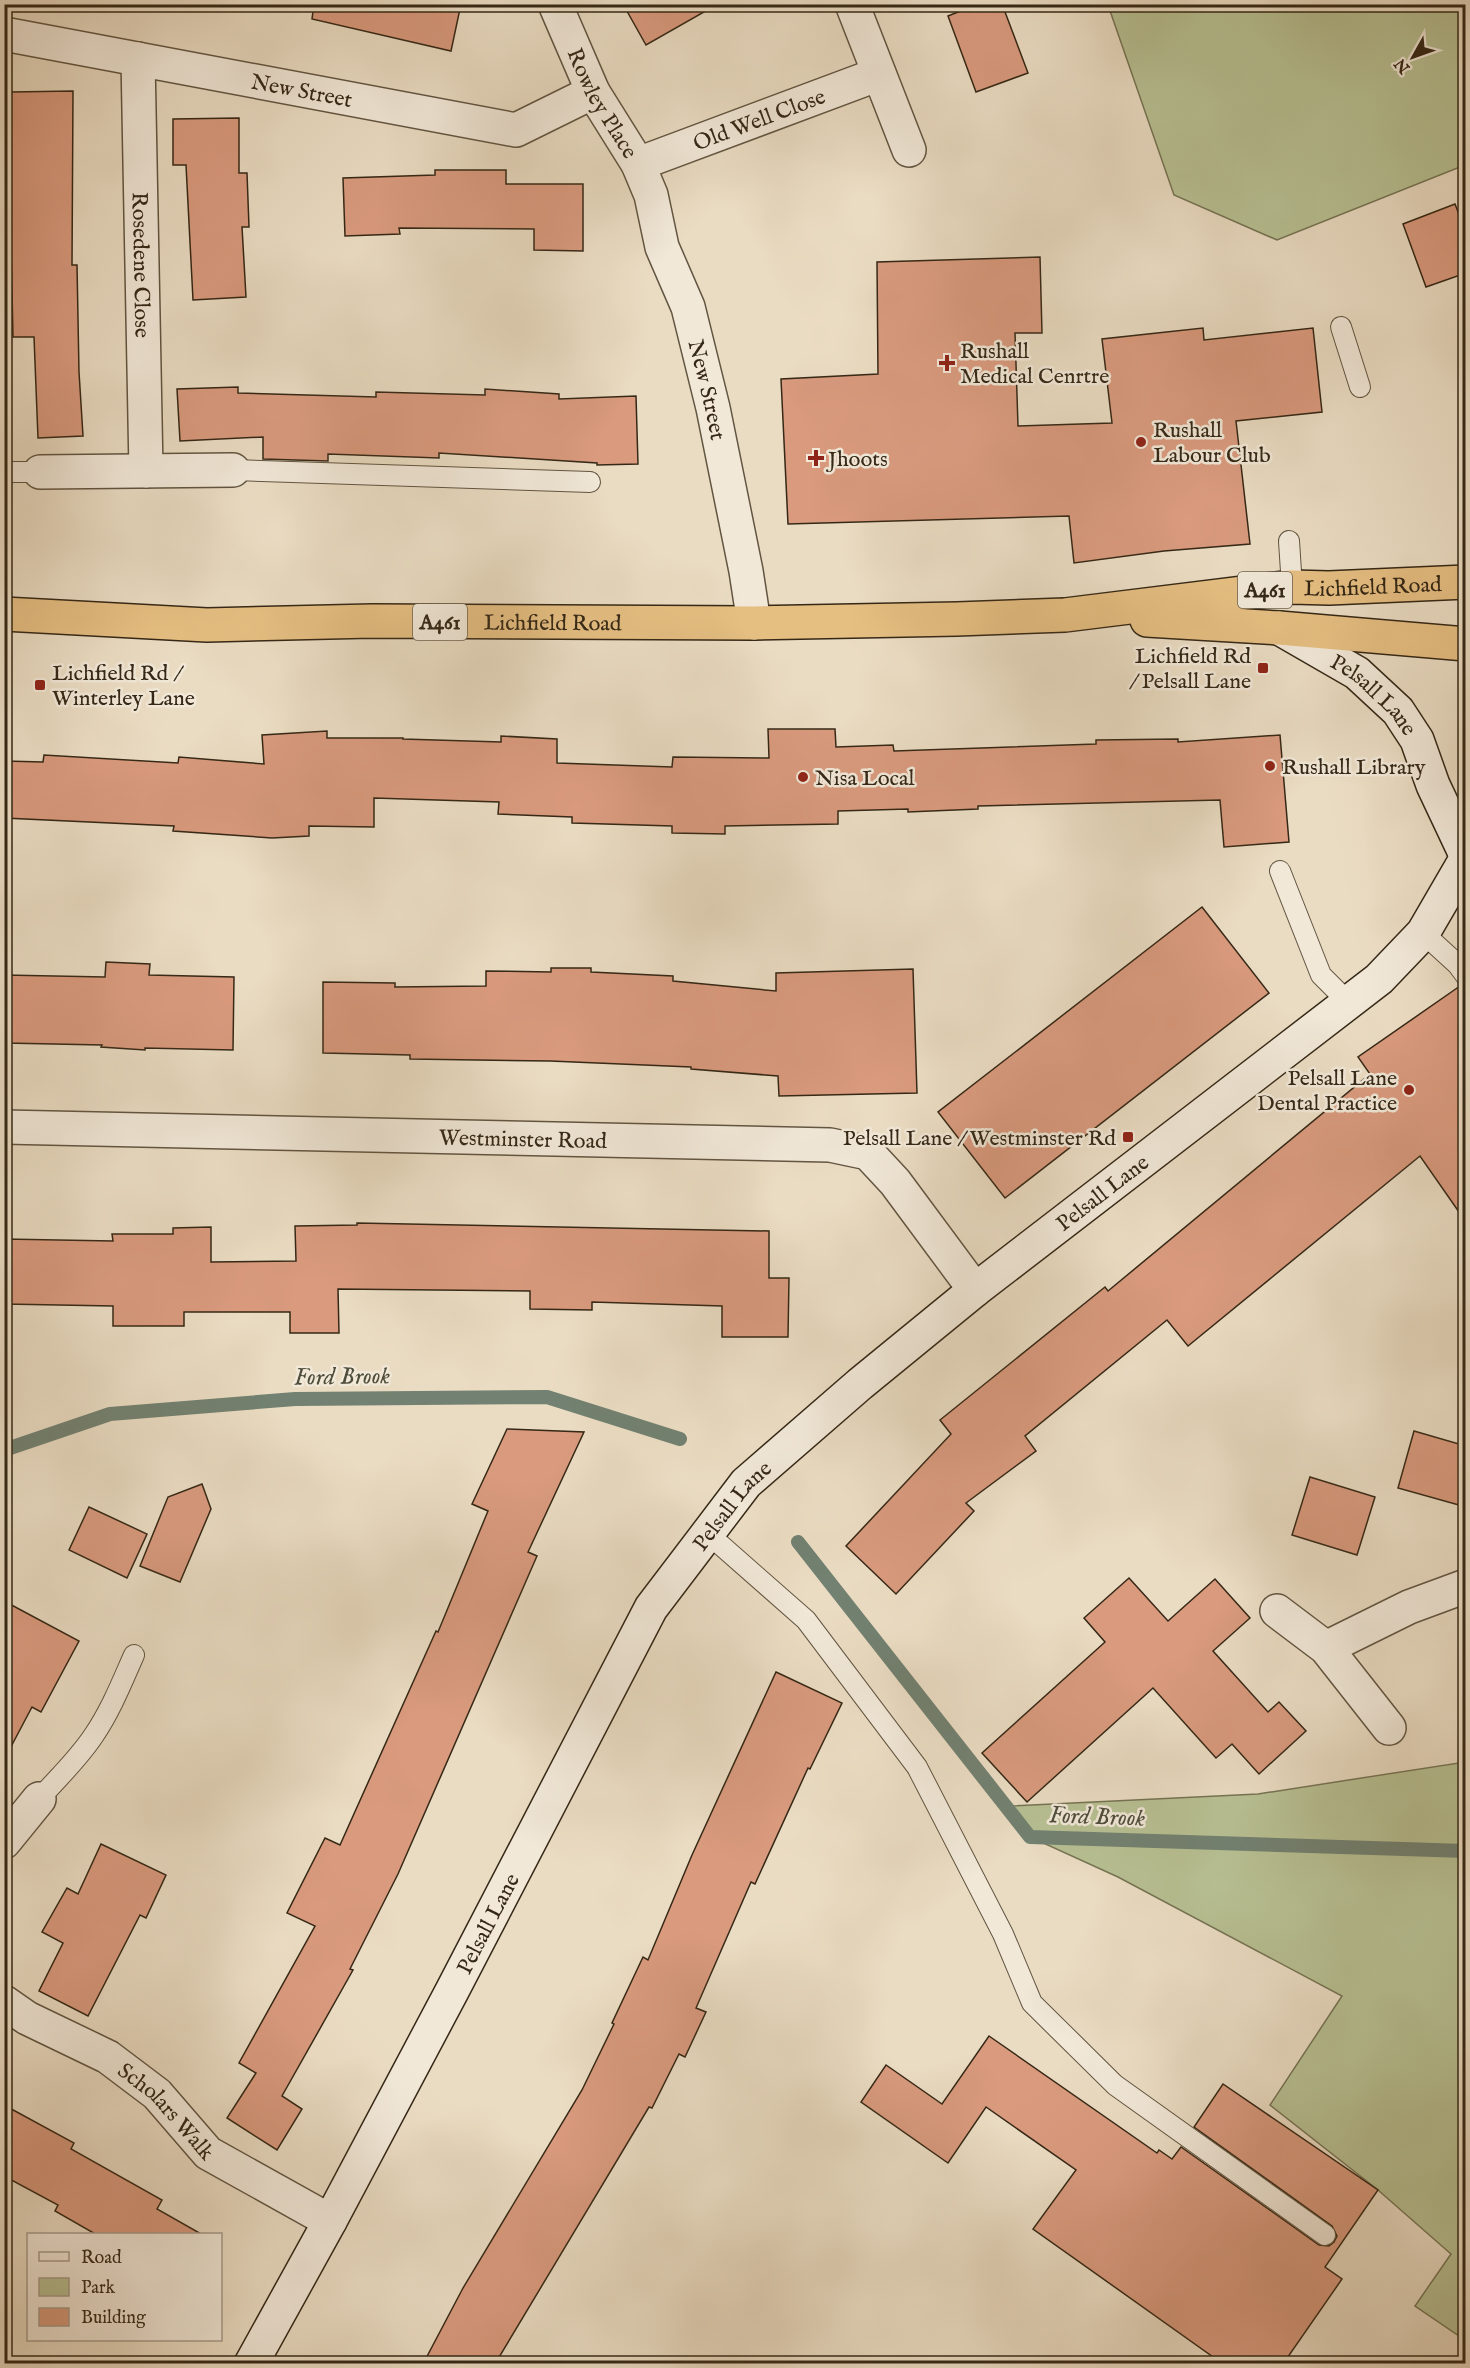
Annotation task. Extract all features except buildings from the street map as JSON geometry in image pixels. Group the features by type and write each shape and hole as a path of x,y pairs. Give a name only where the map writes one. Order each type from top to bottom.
{"highway":[{"name":"Lichfield Road","path":"1065,615 1292,587 1329,588 1466,582"},
{"name":"Lichfield Road","path":"4,614 207,625 372,621 754,623 1065,615 1280,628 1466,644"}],"street":[{"name":"Rowley Place","path":"555,4 593,92 638,164"},
{"path":"852,4 909,150"},
{"name":"New Street","path":"4,34 516,130 593,92"},
{"name":"Rosedene Close","path":"138,59 146,471"},
{"name":"Old Well Close","path":"638,164 879,74"},
{"name":"New Street","path":"638,164 651,195 662,247 688,307 713,408 746,571 754,623"},
{"path":"40,472 233,470"},
{"name":"Pelsall Lane","path":"251,2364 330,2221 651,1608 706,1532 746,1483 860,1384 975,1290 1379,979 1423,933 1466,857 1433,785 1417,740 1398,711 1357,673 1280,628"},
{"name":"Westminster Road","path":"4,1127 830,1145 868,1153 895,1182 975,1290"},
{"path":"1326,1648 1409,1607 1466,1586"},
{"path":"1277,1611 1326,1648 1389,1728"},
{"path":"4,1842 39,1799"},
{"name":"Scholars Walk","path":"4,2002 27,2018 108,2058 157,2094 208,2153 330,2221"}],"lane":[{"path":"1341,327 1360,387"},
{"path":"233,470 590,482"},
{"path":"4,472 40,472"},
{"path":"1289,542 1292,587"},
{"path":"1280,871 1321,975 1349,1003"},
{"path":"1423,933 1457,964 1466,976"},
{"path":"706,1532 806,1620 916,1767 1003,1934 1032,2003 1115,2085 1325,2235"},
{"path":"39,1799 76,1760 94,1736 108,1713 134,1655"}],"green space":[{"path":"1108,5 1465,5 1465,165 1277,240 1174,195"},
{"path":"1465,1762 1465,2340 1415,2306 1451,2254 1378,2190 1270,2105 1342,1996 1118,1877 1030,1837 1012,1806 1258,1794"}],"waterway":[{"name":"Ford Brook","path":"4,1450 110,1414 295,1399 547,1397 680,1439"},
{"name":"Ford Brook","path":"798,1542 1030,1837 1466,1851"}],"place":[{"name":"Rushall Medical Cenrtre","path":"947,363"},
{"name":"Rushall Labour Club","path":"1141,442"},
{"name":"Jhoots","path":"816,458"},
{"name":"Lichfield Rd / Pelsall Lane","path":"1263,668"},
{"name":"Lichfield Rd / Winterley Lane","path":"40,685"},
{"name":"Rushall Library","path":"1270,766"},
{"name":"Nisa Local","path":"803,777"},
{"name":"Pelsall Lane Dental Practice","path":"1409,1090"},
{"name":"Pelsall Lane / Westminster Rd","path":"1128,1137"}]}
